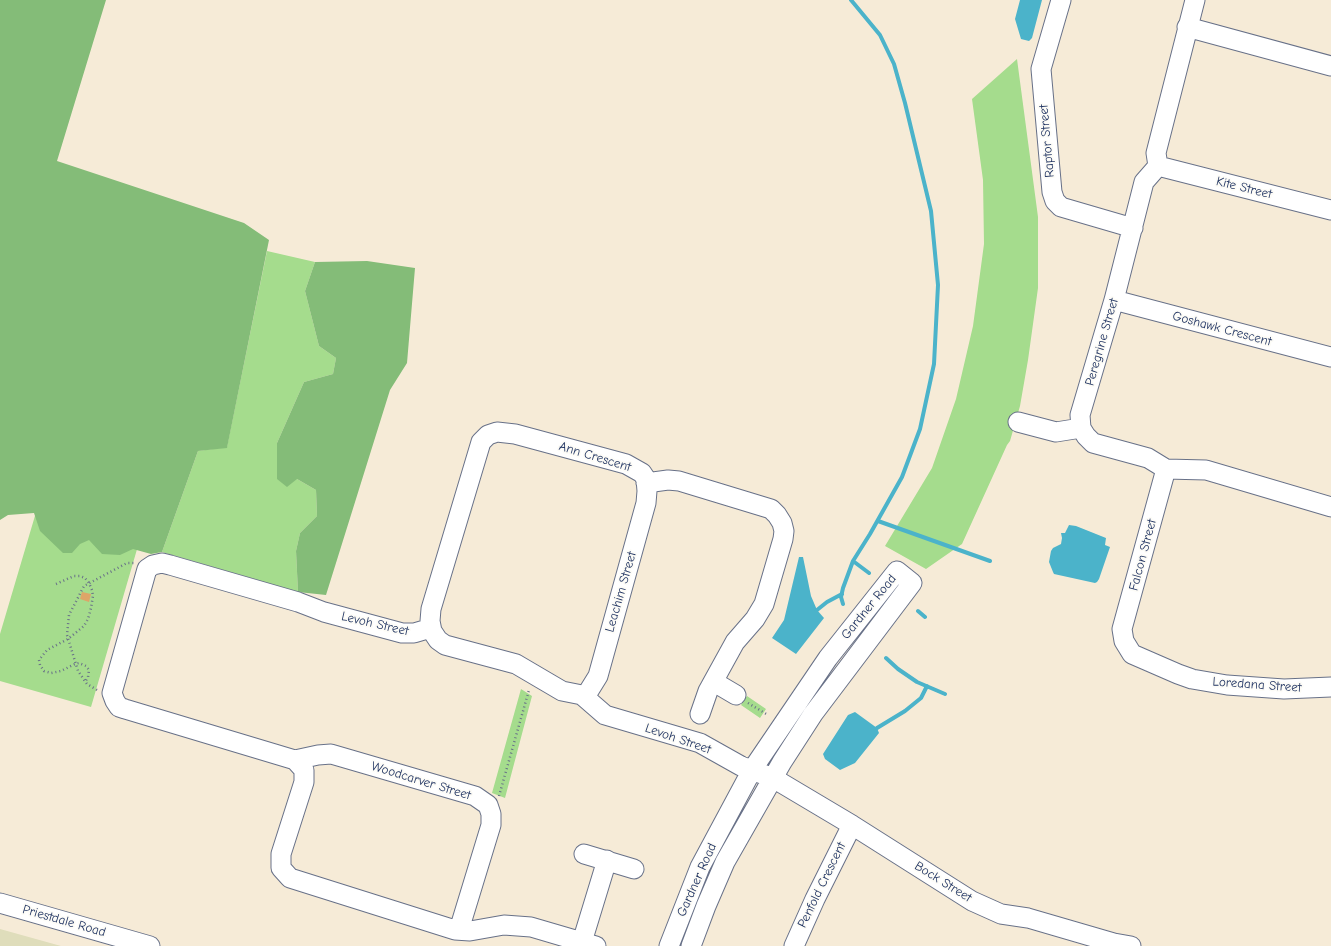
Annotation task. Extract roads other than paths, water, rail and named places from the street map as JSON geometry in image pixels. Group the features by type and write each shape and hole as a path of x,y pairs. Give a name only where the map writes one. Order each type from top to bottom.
{"street":[{"name":"Raptor Street","path":"1061,0 1041,69 1052,192 1055,201 1062,207 1133,228"},
{"path":"1158,166 1156,153 1195,0"},
{"path":"1188,27 1331,66"},
{"name":"Peregrine Street","path":"1081,428 1080,415 1114,300 1144,182 1158,166"},
{"name":"Kite Street","path":"1158,166 1331,210"},
{"name":"Goshawk Crescent","path":"1114,300 1331,357"},
{"path":"1018,422 1056,432 1081,428 1093,443 1148,458 1166,469 1206,470 1331,507"},
{"name":"Ann Crescent","path":"431,628 431,609 481,442 488,435 496,432 514,434 626,464 642,473 646,479 646,483 668,480 679,481 771,509 777,514 784,531 764,604 755,619 735,642 705,699 700,714"},
{"name":"Falcon Street","path":"1124,641 1122,629 1166,469"},
{"name":"Leachim Street","path":"585,697 598,676 646,503 646,483"},
{"name":"Levoh Street","path":"112,693 147,569 153,565 162,563 170,564 298,602 324,612 402,633 414,633 431,628 438,640 445,645 516,664 562,691 582,695 605,715 700,743 741,766 772,778"},
{"name":"Gardner Road","path":"669,946 700,868 752,770 828,658 897,571 912,582 813,714 772,778 725,862 706,906 692,946"},
{"name":"Loredana Street","path":"1124,641 1132,654 1178,674 1192,678 1227,685 1284,688 1331,687"},
{"path":"714,682 736,695"},
{"name":"Woodcarver Street","path":"112,693 114,701 119,707 125,710 295,760 331,754 475,796 488,805 491,814 491,825 459,930"},
{"path":"295,760 304,770 304,782 282,854 281,868 290,878 459,930 470,931 504,925 531,926 589,944 607,860"},
{"name":"Bock Street","path":"772,778 852,825 972,901 1001,914 1028,918 1114,943 1131,946"},
{"name":"Penfold Crescent","path":"794,946 815,899 852,825"},
{"path":"584,854 634,868"},
{"name":"Priestdale Road","path":"0,903 89,937 150,946"}],"water":[{"path":"1020,0 1042,0 1032,38 1029,41 1021,39 1015,19"},
{"path":"1069,525 1076,526 1106,538 1105,545 1110,547 1099,579 1095,583 1054,574 1053,572 1049,562 1051,551 1053,548 1061,544 1061,533 1065,533"},
{"path":"799,557 803,557 811,596 817,610 824,618 796,654 772,638 784,620"},
{"path":"855,712 877,728 879,733 855,763 840,770 825,759 823,754 848,715"}],"waterway":[{"path":"843,604 841,597 843,588 853,561 902,477 920,429 934,364 938,285 931,211 894,64 880,35 851,0"},
{"path":"878,521 990,561"},
{"path":"853,561 869,573"},
{"path":"817,610 827,602 842,594"},
{"path":"918,611 925,617"},
{"path":"886,658 898,669 917,682 945,694"},
{"path":"877,728 905,711 921,698 927,686"}]}
